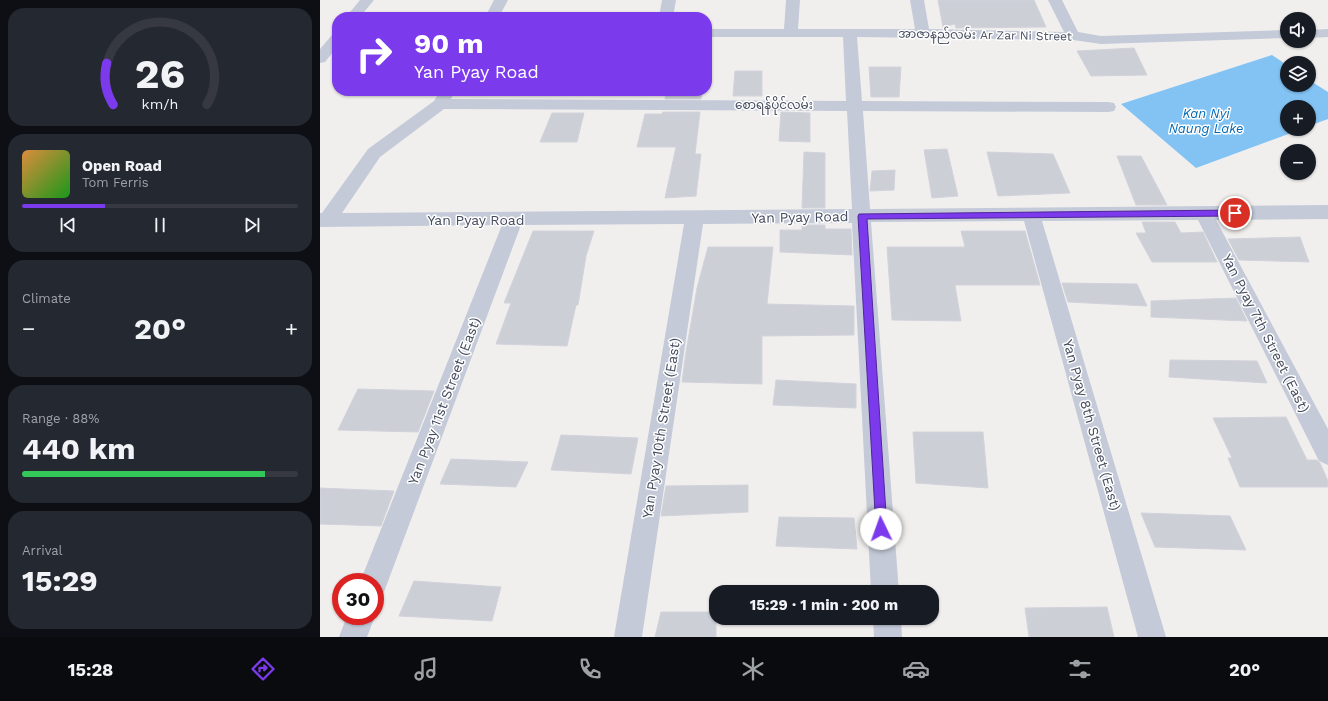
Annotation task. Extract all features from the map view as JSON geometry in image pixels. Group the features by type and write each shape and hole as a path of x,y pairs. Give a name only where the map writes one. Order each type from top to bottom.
{"street":[{"path":"358,12 367,0"},
{"path":"495,12 501,0"},
{"path":"667,12 669,0"},
{"path":"791,34 793,0"},
{"path":"917,0 923,33"},
{"path":"1055,0 1073,36"},
{"name":"အာဇာနည်လမ်း Ar Zar Ni Street","path":"712,33 923,33 1073,36 1101,40 1280,34"},
{"path":"1316,34 1328,33"},
{"path":"850,34 856,106 885,585"},
{"path":"320,59 332,44"},
{"path":"323,220 374,154 444,98"},
{"name":"စောရန်ပိုင်လမ်း","path":"444,98 856,106 1108,107"},
{"name":"Yan Pyay Road","path":"323,220 694,219 1031,214 1328,212"},
{"name":"Yan Pyay 8th Street (East)","path":"1031,214 1152,637"},
{"name":"Yan Pyay 7th Street (East)","path":"1204,214 1328,453"},
{"name":"Yan Pyay 10th Street (East)","path":"628,637 694,219"},
{"name":"Yan Pyay 11st Street (East)","path":"377,573 514,220"},
{"path":"353,637 358,625"},
{"path":"887,625 888,637"}],"water":[{"name":"Kan Nyi Naung Lake","path":"1272,55 1280,60 1280,92 1316,92 1316,84 1328,92 1328,119 1316,123 1316,100 1280,100 1280,136 1283,136 1196,168 1121,104"}],"building":[{"path":"938,0 1034,0 1046,27 956,28 955,24 943,27"},
{"path":"1134,48 1147,75 1091,76 1077,51"},
{"path":"869,67 901,67 899,97 871,97"},
{"path":"735,71 762,71 762,96 733,96"},
{"path":"665,96 701,96 701,99 665,99"},
{"path":"663,112 700,112 695,154 701,154 696,196 665,198 676,147 637,147 645,114 662,114"},
{"path":"781,112 810,113 810,142 779,141"},
{"path":"552,113 584,113 577,142 540,142"},
{"path":"947,149 958,196 932,198 924,150"},
{"path":"804,152 825,153 825,208 802,208"},
{"path":"987,152 1053,154 1070,193 998,196"},
{"path":"1117,156 1141,156 1167,205 1136,205"},
{"path":"895,170 894,190 870,191 872,171"},
{"path":"1142,222 1175,222 1181,233 1203,232 1217,262 1152,262 1136,233 1146,233"},
{"path":"802,225 825,225 825,229 851,229 852,255 780,252 780,230 802,230"},
{"path":"533,231 594,231 586,256 578,305 576,305 567,346 496,344 511,303 504,303"},
{"path":"961,231 1025,231 1040,285 955,285 961,321 892,320 887,247 965,247"},
{"path":"1300,237 1309,262 1239,260 1228,239"},
{"path":"708,247 773,247 767,304 854,306 854,335 762,336 762,384 682,382 697,288"},
{"path":"1062,283 1137,284 1147,306 1068,302"},
{"path":"1236,298 1247,321 1151,317 1151,301"},
{"path":"1170,360 1257,361 1267,383 1169,377"},
{"path":"776,380 856,384 856,408 773,405"},
{"path":"358,389 434,391 418,432 338,430"},
{"path":"1286,417 1307,460 1317,460 1320,463 1328,481 1328,487 1240,487 1228,458 1232,458 1213,418"},
{"path":"913,432 983,432 988,488 916,483"},
{"path":"561,435 638,438 631,474 551,470"},
{"path":"451,459 528,462 516,487 440,484"},
{"path":"748,485 748,512 661,516 666,486"},
{"path":"320,488 394,491 381,526 320,524"},
{"path":"1141,513 1230,516 1246,550 1155,547"},
{"path":"779,517 854,518 857,549 776,546"},
{"path":"414,581 501,587 492,621 399,616"},
{"path":"1107,607 1114,637 1029,637 1025,608"},
{"path":"661,612 709,612 709,625 716,625 716,637 655,637"}],"route":[{"path":"881,529 862,216 1235,213"}]}
